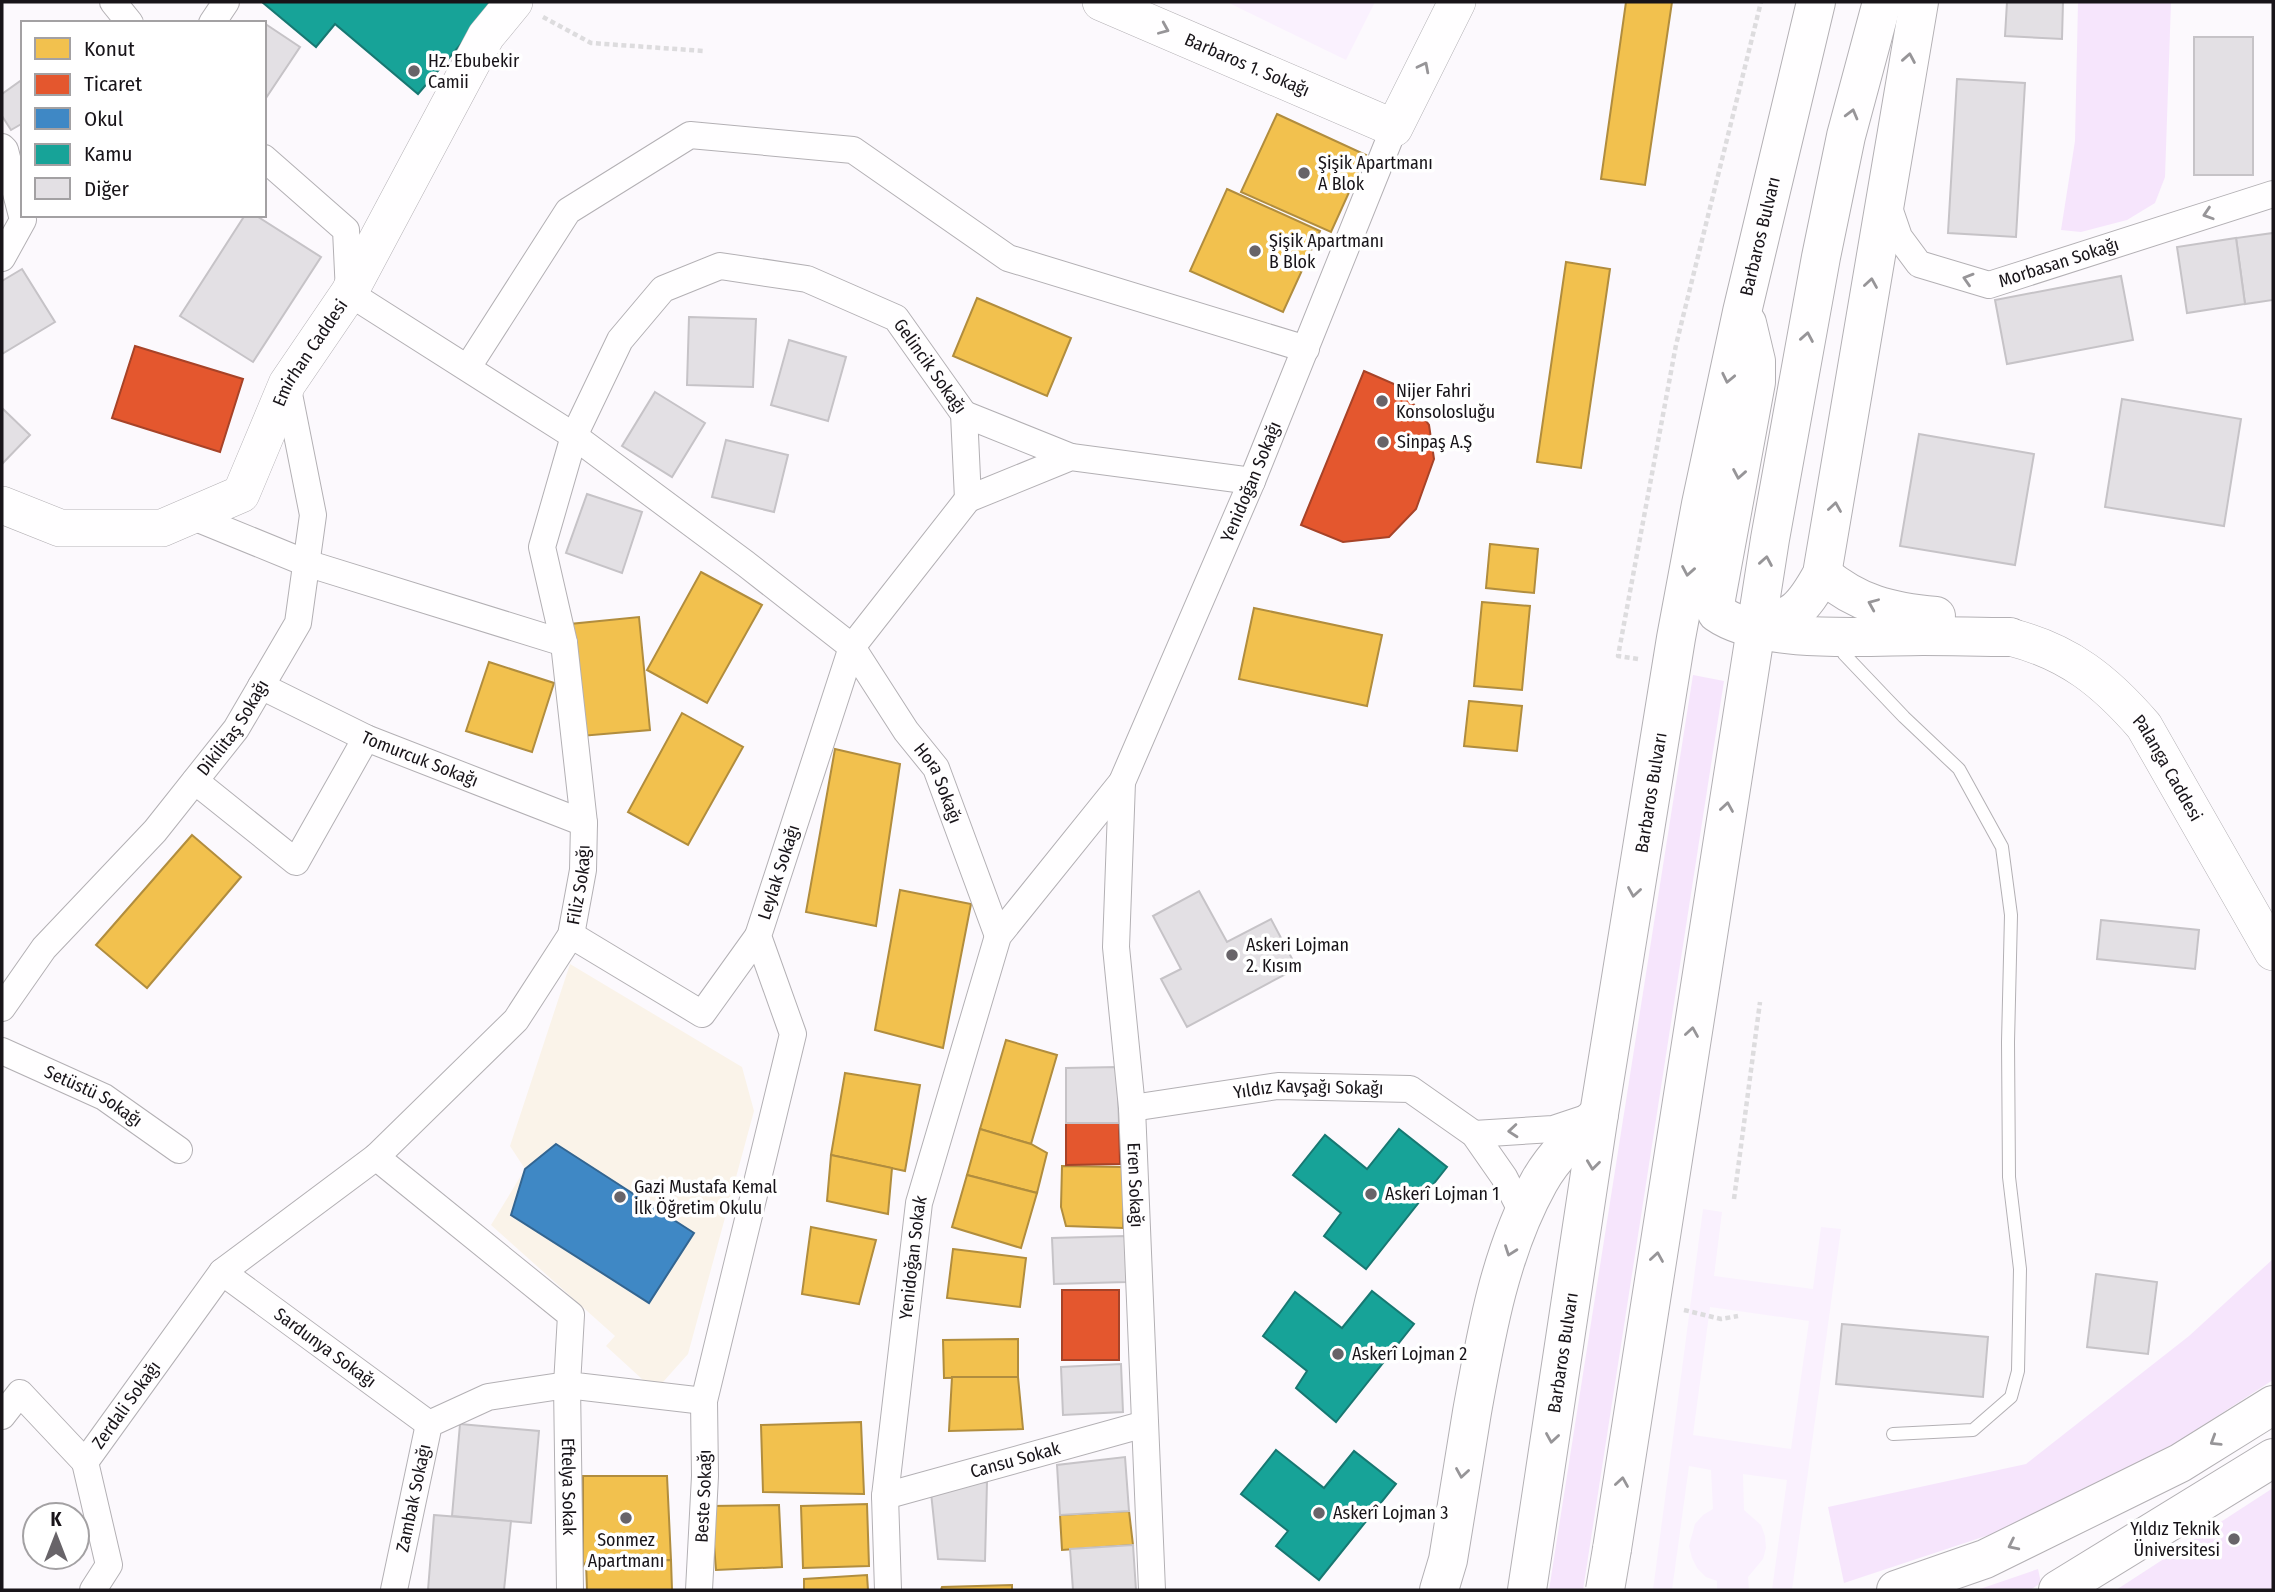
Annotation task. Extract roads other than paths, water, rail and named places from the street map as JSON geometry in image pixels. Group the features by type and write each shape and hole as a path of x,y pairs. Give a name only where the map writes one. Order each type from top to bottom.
{"main road":[{"name":"Barbaros Bulvarı","path":"1528,1590 1676,638 1701,503 1742,312 1816,2"},
{"path":"1755,628 1790,617 1807,601 1822,574 1884,195 1908,5"},
{"path":"1605,1590 1755,628 1821,257 1846,136 1908,5"},
{"path":"1742,312 1752,338 1756,382 1716,599 1717,613 1731,623 1786,634 1839,637 2010,637"},
{"path":"1822,574 1838,587 1878,608 1973,623 2010,637"},
{"path":"1439,1590 1448,1560 1484,1343 1499,1282 1540,1181 1569,1141 1600,1114"},
{"path":"1896,1590 1984,1559 2057,1524 2180,1463 2273,1405"},
{"path":"2058,1590 2273,1458"}],"street":[{"path":"113,2 128,21"},
{"path":"213,21 226,2"},
{"name":"Barbaros 1. Sokağı","path":"1101,2 1394,128"},
{"name":"Yenidoğan Sokağı","path":"998,936 1122,782 1252,481 1394,128 1457,2"},
{"name":"Emirhan Caddesi","path":"2,505 60,528 162,528 241,494 287,384 349,293 486,36 525,8"},
{"path":"468,367 568,211 690,135 853,150 1008,258 1306,349"},
{"path":"10,146 21,209"},
{"path":"266,160 346,230 349,293"},
{"name":"Morbasan Sokağı","path":"1884,195 1899,237 1919,264 1989,285 2273,194"},
{"path":"2,258 22,217"},
{"name":"Gelincik Sokağı","path":"574,436 620,340 663,289 720,267 807,279 896,318 964,414 968,499"},
{"name":"Hora Sokağı","path":"349,293 574,436 852,647 906,731 936,768 998,936"},
{"name":"Dikilitaş Sokağı","path":"2,1008 44,948 155,831 236,729 298,623 313,514 287,384"},
{"path":"964,414 1071,457 1252,481"},
{"name":"Filiz Sokağı","path":"222,1272 376,1157 516,1020 571,935 583,870 584,823 564,643 542,547 574,436"},
{"path":"968,499 1071,457"},
{"name":"Leylak Sokağı","path":"704,1401 793,1034 758,936 852,647 968,499"},
{"path":"191,516 306,563 564,643"},
{"name":"Palanga Caddesi","path":"2010,637 2036,644 2069,659 2118,695 2144,726 2273,952"},
{"name":"Tomurcuk Sokağı","path":"261,686 366,738 584,823"},
{"path":"195,782 296,862 366,738"},
{"name":"Eren Sokağı","path":"1122,782 1115,947 1132,1108 1152,1590"},
{"path":"571,935 702,1014 758,936"},
{"name":"Yenidoğan Sokak","path":"888,1590 885,1496 919,1203 998,936"},
{"name":"Setüstü Sokağı","path":"2,1051 104,1097 179,1150"},
{"name":"Yıldız Kavşağı Sokağı","path":"1132,1108 1278,1086 1410,1089 1474,1134 1504,1177 1524,1216"},
{"path":"1474,1134 1553,1129 1600,1114"},
{"name":"Eftelya Sokak","path":"376,1157 571,1315 566,1385 570,1590"},
{"name":"Sardunya Sokağı","path":"222,1272 429,1424"},
{"name":"Zerdali Sokağı","path":"93,1590 109,1565 85,1462 222,1272"},
{"name":"Zambak Sokağı","path":"394,1590 429,1424 488,1397 566,1385 704,1401"},
{"path":"2,1416 20,1393 85,1462"},
{"name":"Beste Sokağı","path":"699,1590 705,1476 704,1401"},
{"name":"Cansu Sokak","path":"885,1496 1145,1424"}],"lane":[{"path":"1839,637 1844,653 1904,717 1959,769 2002,847 2011,915 2009,1177 2020,1269 2018,1371 2011,1397 1973,1430 1893,1434"}],"place":[{"name":"Hz. Ebubekir Camii","path":"414,71"},
{"name":"Şişik Apartmanı A Blok","path":"1304,173"},
{"name":"Şişik Apartmanı B Blok","path":"1255,251"},
{"name":"Nijer Fahri Konsolosluğu","path":"1382,401"},
{"name":"Sinpaş A.Ş","path":"1383,442"},
{"name":"Askeri Lojman 2. Kısım","path":"1232,955"},
{"name":"Askerî Lojman 1","path":"1371,1194"},
{"name":"Gazi Mustafa Kemal İlk Öğretim Okulu","path":"620,1197"},
{"name":"Askerî Lojman 2","path":"1338,1354"},
{"name":"Askerî Lojman 3","path":"1319,1513"},
{"name":"Sonmez Apartmanı","path":"626,1518"},
{"name":"Yıldız Teknik Üniversitesi","path":"2234,1539"}]}
